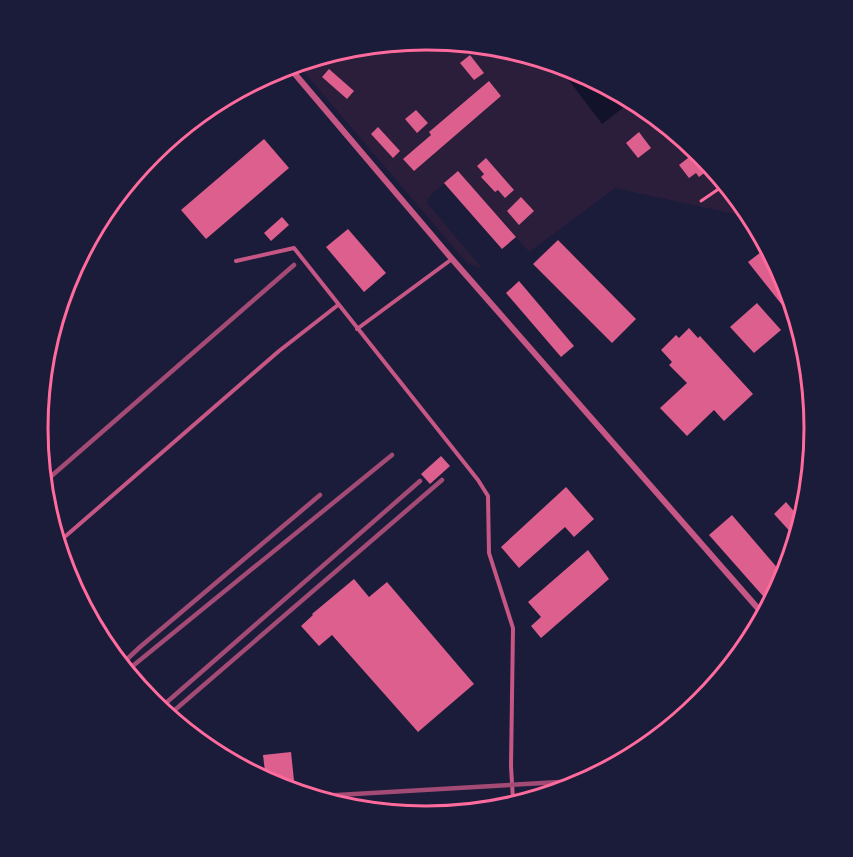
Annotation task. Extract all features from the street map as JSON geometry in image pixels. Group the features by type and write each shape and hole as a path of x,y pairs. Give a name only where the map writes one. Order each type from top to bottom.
{"street":[{"path":"295,74 452,259 758,610"}],"lane":[{"path":"236,261 294,248 478,480 488,496 489,553 513,628 511,766 513,797"},
{"path":"357,329 452,259"},
{"path":"64,537 279,351 338,305"}],"path":[{"path":"701,201 719,189"}],"shaded area":[{"path":"426,50 476,53 548,70 594,89 657,128 711,179 739,215 615,188 529,252 458,171 429,197 427,203 482,268 467,263 303,71 353,57"},
{"path":"567,77 594,89 625,106 602,124"}],"building":[{"path":"470,55 484,73 474,80 460,63"},
{"path":"329,69 354,91 347,99 322,77"},
{"path":"489,81 501,96 414,171 403,159 431,135 429,132"},
{"path":"416,110 428,123 417,133 405,119"},
{"path":"378,127 400,151 393,158 371,134"},
{"path":"639,132 651,148 638,158 626,143"},
{"path":"264,139 289,168 206,239 181,210"},
{"path":"690,157 705,173 699,177 696,173 689,178 679,165"},
{"path":"486,158 514,190 505,198 498,190 495,192 481,177 484,174 477,166"},
{"path":"458,171 516,237 502,249 444,183"},
{"path":"521,197 534,211 519,225 507,211"},
{"path":"282,217 289,225 271,241 264,233"},
{"path":"348,229 386,273 364,292 326,247"},
{"path":"558,240 636,319 612,343 533,264"},
{"path":"761,252 786,310 748,262"},
{"path":"519,281 574,346 561,357 506,293"},
{"path":"757,303 781,330 754,353 730,327"},
{"path":"689,328 698,338 700,336 753,394 724,421 714,410 687,436 660,408 687,383 669,365 672,362 661,350 676,335 679,338"},
{"path":"441,456 450,466 430,484 421,474"},
{"path":"566,487 594,519 574,537 565,527 519,568 501,547"},
{"path":"786,502 795,513 790,532 774,514"},
{"path":"732,515 778,568 765,598 709,535"},
{"path":"588,550 609,579 541,638 531,626 541,617 528,602"},
{"path":"354,579 369,597 387,582 474,684 418,732 332,635 319,646 301,626"},
{"path":"291,752 294,783 265,771 263,755"}],"railway":[{"path":"51,476 294,265"},
{"path":"132,666 392,455"},
{"path":"174,710 442,480"},
{"path":"166,703 420,481"},
{"path":"127,660 320,495"},
{"path":"334,795 560,782"}]}
